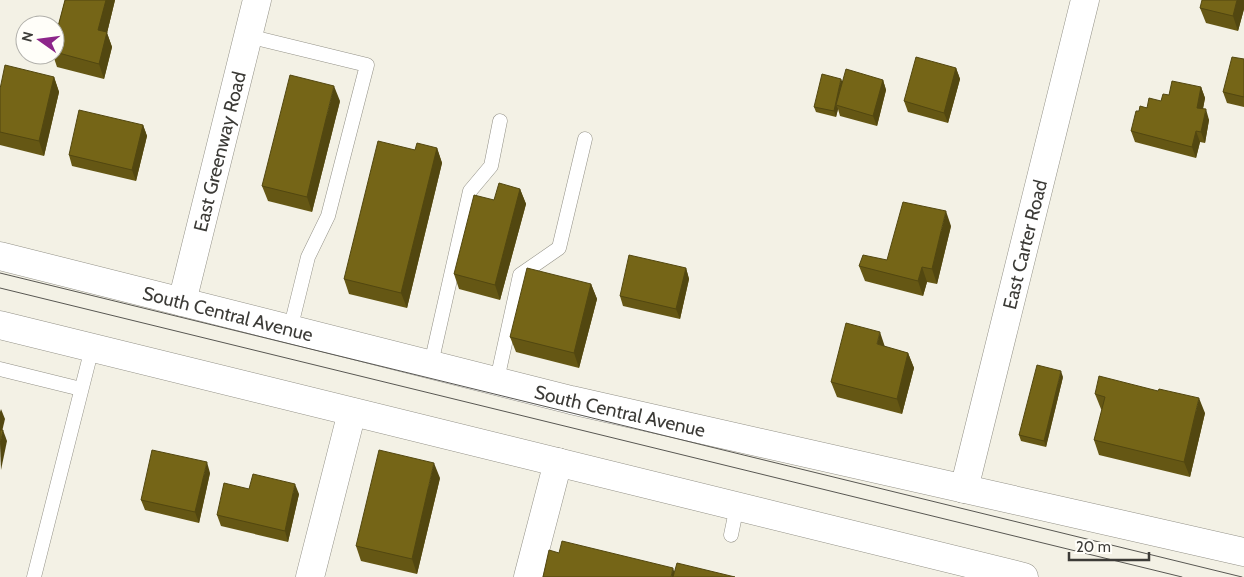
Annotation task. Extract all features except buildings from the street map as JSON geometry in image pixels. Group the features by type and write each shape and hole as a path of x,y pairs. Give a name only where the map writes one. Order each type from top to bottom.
{"main road":[{"name":"East Greenway Road","path":"182,302 257,0"},
{"name":"East Carter Road","path":"964,488 1085,0"},
{"name":"South Central Avenue","path":"0,256 290,330 497,380 580,403 1244,552"},
{"path":"0,325 1024,577"},
{"path":"310,577 352,412"},
{"path":"528,577 558,462"}],"lane":[{"path":"248,36 367,65 328,216 308,257 290,330"},
{"path":"431,364 470,191 490,166 500,121"},
{"path":"497,380 520,275 559,248 585,139"},
{"path":"34,577 92,348"},
{"path":"0,369 81,389"},
{"path":"731,535 737,506"}],"tram line":[{"path":"0,273 1242,577"},
{"path":"0,288 1182,577"}]}
